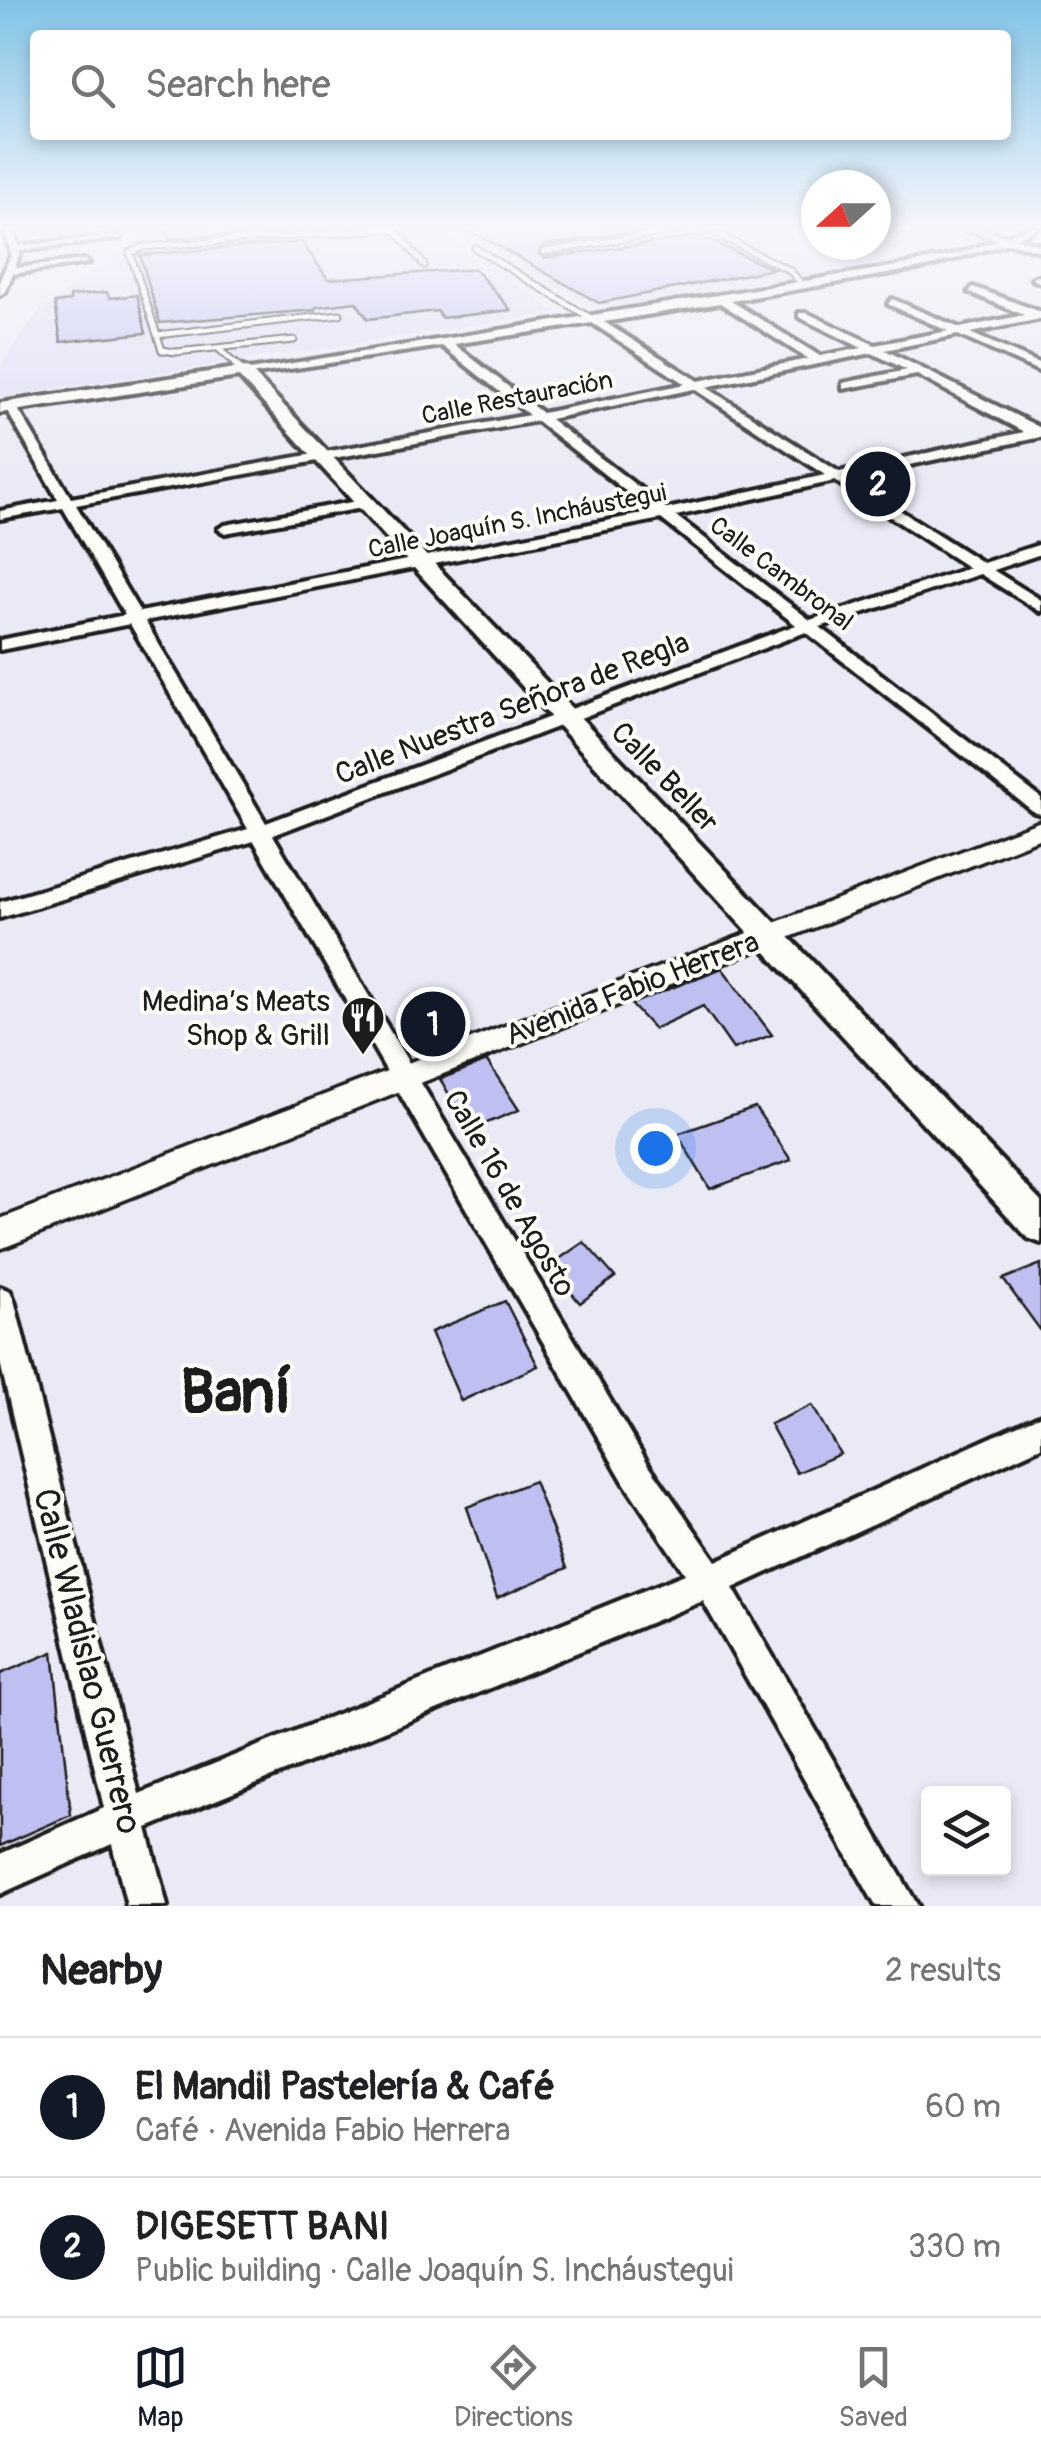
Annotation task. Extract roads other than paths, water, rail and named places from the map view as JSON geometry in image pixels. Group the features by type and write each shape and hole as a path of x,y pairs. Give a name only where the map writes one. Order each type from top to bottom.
{"main road":[{"path":"6,407 243,372"},
{"name":"Calle Beller","path":"243,372 1041,1228"}],"street":[{"path":"243,372 620,316"},
{"path":"747,316 818,361"},
{"path":"805,316 919,370 1039,434"},
{"path":"923,316 1041,368"},
{"name":"Calle Restauración","path":"0,514 544,416 1039,317"},
{"path":"594,320 1041,607"},
{"name":"Calle Cambronal","path":"444,342 544,416 663,514 1041,808"},
{"path":"847,386 919,370"},
{"name":"Calle 16 de Agosto","path":"6,407 68,503 636,1472 710,1582 898,1906"},
{"name":"Calle Joaquín S. Incháustegui","path":"0,645 663,514 1039,434"},
{"path":"225,529 368,502"},
{"name":"Calle Nuestra Señora de Regla","path":"0,910 260,832 810,625 1041,549"},
{"name":"Avenida Fabio Herrera","path":"0,1234 1041,829"},
{"name":"Calle Wladislao Guerrero","path":"0,1300 147,1906"},
{"path":"0,1874 126,1818 710,1582 1041,1432"}],"lane":[{"path":"151,316 162,350 168,352 294,340"},
{"path":"157,335 323,316"},
{"path":"587,316 594,320"},
{"path":"218,348 243,372"}],"place":[{"name":"DIGESETT BANI","path":"878,484"},
{"name":"El Mandil Pastelería & Café","path":"433,1024"},
{"name":"Medina’s Meats Shop & Grill","path":"363,1056"}],"district":[{"name":"Baní","path":"236,1391"}]}
